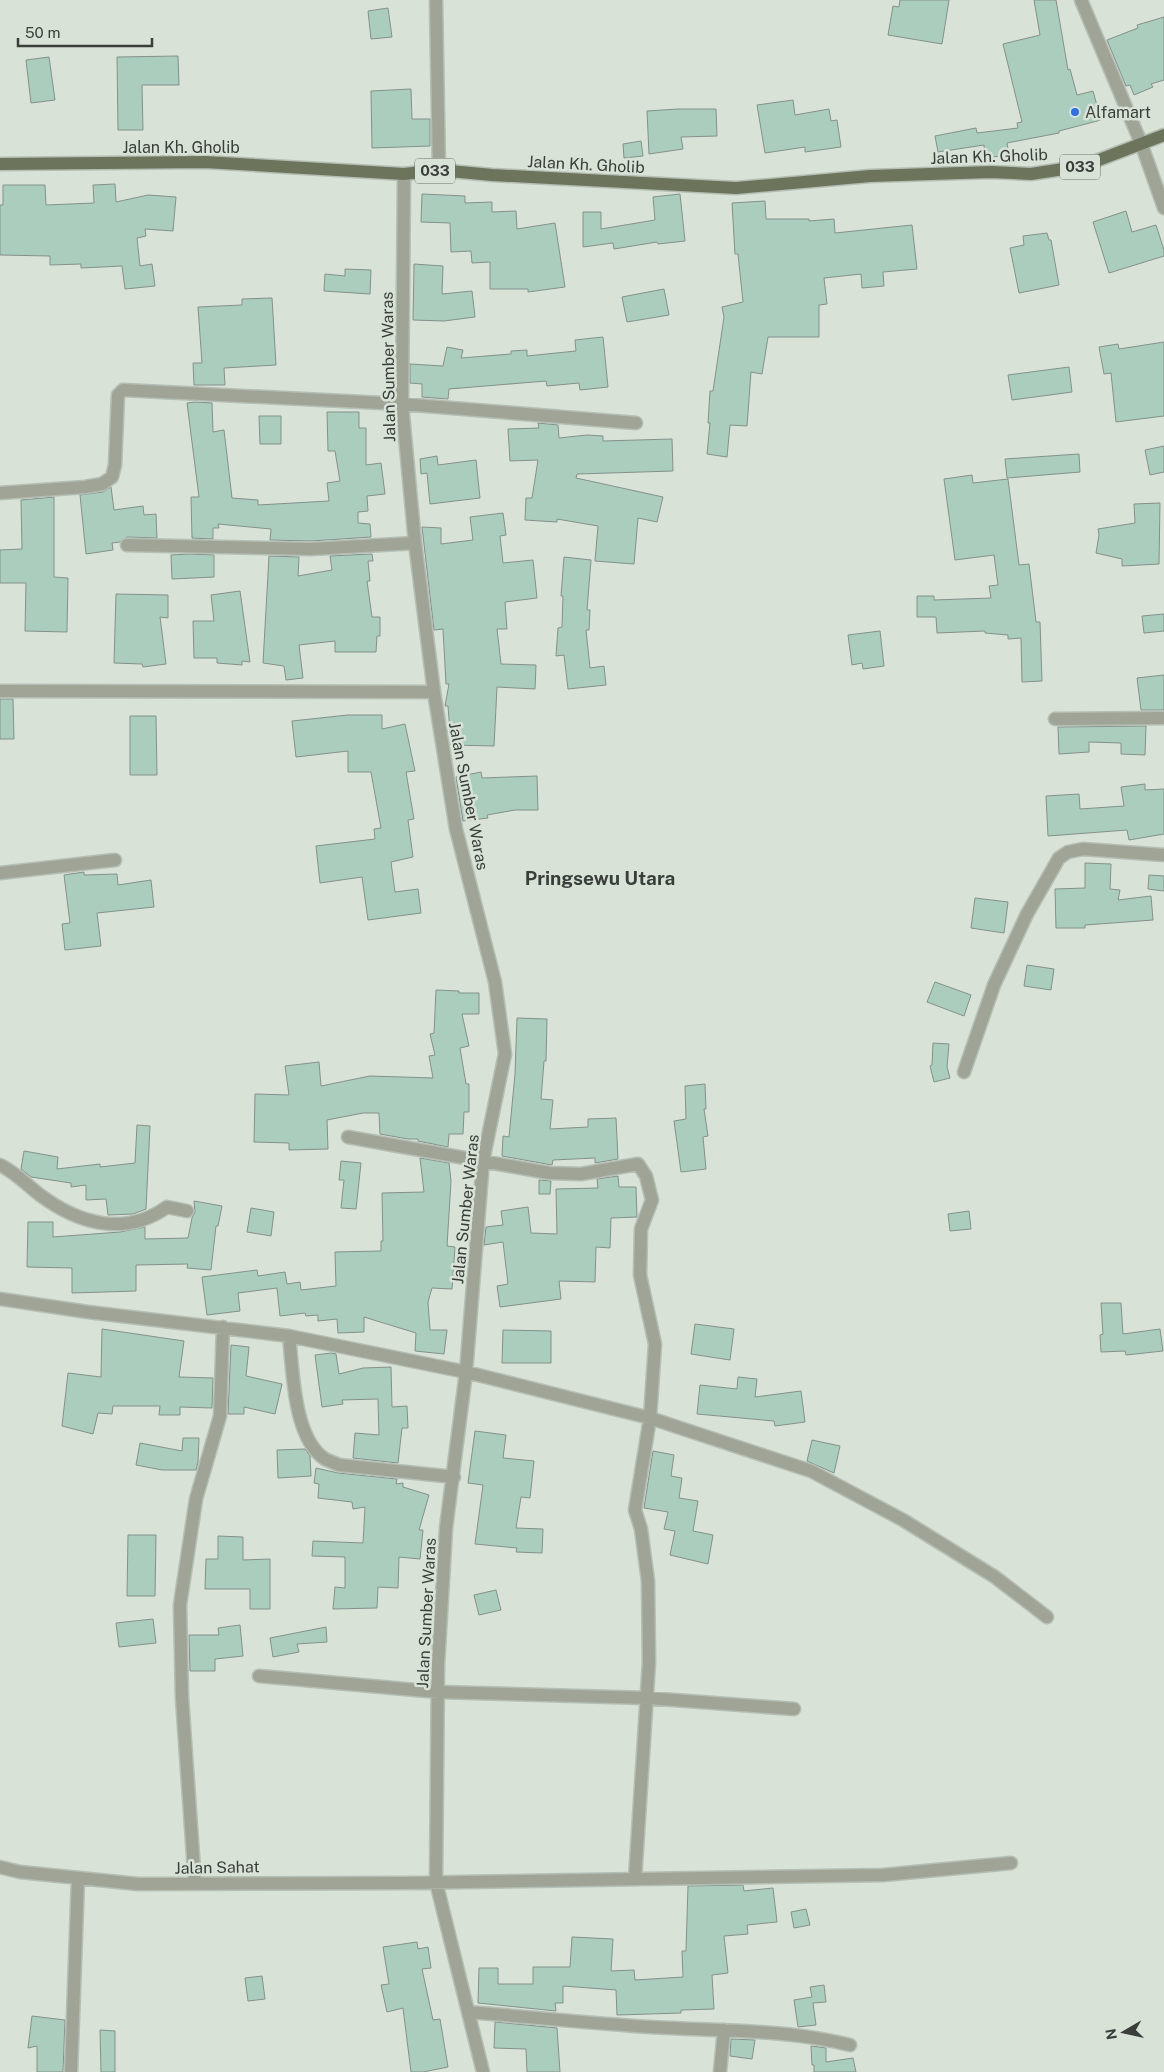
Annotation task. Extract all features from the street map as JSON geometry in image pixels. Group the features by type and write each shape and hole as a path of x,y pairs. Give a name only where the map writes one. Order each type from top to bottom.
{"main road":[{"name":"Jalan Kh. Gholib","path":"0,164 205,162 404,174 439,170 492,175 736,188 870,176 991,172 1031,174 1083,166 1164,135"}],"street":[{"path":"436,0 439,170"},
{"path":"1081,0 1141,143 1164,208"},
{"name":"Jalan Sumber Waras","path":"404,174 402,404 414,542 434,692 456,829 495,982 505,1054 483,1162 466,1372 446,1528 438,1692 436,1882 483,2072"},
{"path":"0,493 102,484 112,477 115,465 118,394 123,390 402,404 636,423"},
{"path":"127,545 311,549 414,542"},
{"path":"0,691 434,692"},
{"path":"1055,719 1164,718"},
{"path":"964,1072 994,985 1027,914 1059,858 1068,852 1083,850 1164,855"},
{"path":"0,872 115,860"},
{"path":"348,1137 549,1172 581,1174 638,1164 646,1176 652,1200 641,1229 640,1275 655,1344 650,1418 635,1510 642,1529 648,1581 649,1662 635,1879"},
{"path":"0,1165 70,1215 95,1223 128,1224 140,1222 154,1216 167,1207 187,1211"},
{"path":"0,1299 88,1312 289,1336 466,1372 650,1418 811,1472 903,1520 995,1577 1047,1617"},
{"path":"195,1884 182,1698 180,1605 196,1499 220,1416 223,1327"},
{"path":"289,1336 303,1429 313,1446 324,1458 339,1465 454,1477"},
{"path":"259,1676 438,1692 647,1698 794,1709"},
{"name":"Jalan Sahat","path":"0,1867 20,1872 138,1884 195,1884 883,1875 1011,1863"},
{"path":"71,2072 78,1878"},
{"path":"468,2012 650,2027 818,2037 850,2045"},
{"path":"720,2072 724,2030"}],"building":[{"path":"900,0 949,0 942,44 888,35 893,6 899,7"},
{"path":"1034,0 1056,0 1068,70 1070,69 1077,95 1093,91 1101,120 1059,131 1059,133 1007,143 1009,155 985,158 984,145 938,152 935,136 976,128 977,133 1018,128 1017,123 1022,122 1003,44 1040,35"},
{"path":"388,8 392,37 371,39 368,11"},
{"path":"1164,17 1164,80 1151,84 1153,87 1134,95 1130,85 1126,86 1107,40 1138,28 1137,25"},
{"path":"178,56 179,85 142,85 143,130 118,130 117,57"},
{"path":"49,57 55,100 31,103 26,60"},
{"path":"411,89 412,119 430,119 430,146 372,148 371,91"},
{"path":"793,100 795,115 829,109 831,121 837,120 841,147 805,152 805,147 765,153 757,105"},
{"path":"716,109 717,136 681,137 683,149 649,154 647,111"},
{"path":"641,141 643,156 624,158 623,144"},
{"path":"115,184 116,202 148,195 176,197 173,231 145,229 146,236 137,238 140,266 152,264 155,286 125,289 122,266 81,268 81,264 50,265 50,256 0,255 0,205 3,205 3,185 45,185 46,205 94,203 93,185"},
{"path":"422,194 465,196 465,203 492,202 492,212 516,211 517,229 555,223 565,287 528,292 528,289 490,289 490,262 472,263 471,251 451,252 450,223 421,222"},
{"path":"680,194 685,241 658,244 657,242 614,249 613,243 583,247 583,212 601,212 601,229 655,220 653,197"},
{"path":"765,201 766,219 809,219 809,221 834,219 835,233 912,225 917,269 883,272 884,286 862,288 861,274 824,278 827,304 819,305 819,337 768,337 762,374 751,372 747,426 730,425 727,457 707,454 710,423 708,423 710,391 713,391 724,317 722,307 743,302 738,254 735,254 732,203"},
{"path":"1126,211 1132,232 1156,225 1164,256 1109,273 1093,222"},
{"path":"1047,233 1049,240 1051,240 1059,285 1019,293 1010,248 1024,245 1023,236"},
{"path":"414,264 443,266 442,294 472,291 475,317 444,321 413,320"},
{"path":"345,269 371,270 370,294 324,291 325,274 345,276"},
{"path":"664,289 669,315 627,322 622,297"},
{"path":"272,298 276,365 224,368 225,385 194,385 193,363 202,363 198,307 242,305 242,299"},
{"path":"603,337 608,387 580,390 579,383 547,386 546,381 449,389 448,399 422,397 422,384 410,383 410,364 443,366 447,347 463,350 461,358 511,354 511,351 527,350 527,356 576,351 575,340"},
{"path":"1164,342 1164,416 1116,422 1111,373 1104,374 1099,347 1118,344 1119,349"},
{"path":"1069,367 1072,392 1012,400 1008,375"},
{"path":"187,403 212,403 213,432 224,430 232,498 258,500 258,505 329,501 327,483 340,481 335,451 328,451 327,412 359,412 359,428 366,428 366,465 381,463 385,494 367,496 368,511 358,512 358,523 370,524 371,537 311,541 270,540 271,529 218,524 219,528 213,528 213,539 192,538 191,497 199,497"},
{"path":"259,416 281,416 281,444 260,444"},
{"path":"538,423 558,425 559,438 587,435 603,436 603,441 672,439 673,471 577,474 576,478 663,497 657,522 638,518 634,564 595,561 598,526 557,519 557,522 525,520 526,498 532,498 538,460 510,461 508,429 539,428"},
{"path":"1164,446 1164,472 1150,475 1145,450"},
{"path":"1079,454 1080,472 1007,478 1005,459"},
{"path":"437,456 438,465 476,460 480,498 430,504 427,473 421,474 420,459"},
{"path":"972,475 973,483 1008,479 1019,565 1029,564 1036,622 1040,622 1042,681 1022,682 1021,638 1008,639 1008,635 985,633 985,631 937,633 936,617 917,617 917,596 934,596 934,600 991,598 989,586 998,585 994,555 955,560 944,479"},
{"path":"111,487 114,510 143,506 144,515 156,514 157,538 127,537 120,542 112,543 113,550 86,554 80,495 103,492"},
{"path":"54,497 54,577 68,578 67,632 25,631 26,583 0,583 0,550 22,549 21,500"},
{"path":"1160,503 1159,564 1122,566 1122,559 1096,553 1098,529 1135,523 1134,504"},
{"path":"503,513 506,535 500,536 503,563 533,560 537,598 505,602 507,629 497,629 501,664 536,665 535,689 497,687 494,746 451,745 448,706 445,706 449,684 446,684 443,629 434,630 422,527 441,528 441,544 473,540 470,517"},
{"path":"372,554 373,561 368,561 370,581 367,581 372,617 380,617 380,636 377,636 376,652 335,652 335,641 299,645 303,678 286,680 284,666 263,663 269,556 299,557 298,576 332,570 330,556"},
{"path":"171,555 214,555 214,577 172,579"},
{"path":"564,557 591,560 587,610 590,610 589,630 586,630 590,668 604,666 606,685 568,689 564,655 556,656 558,628 562,627 563,596 561,596"},
{"path":"240,591 250,662 242,661 242,665 217,663 217,658 194,658 193,621 214,621 211,595"},
{"path":"116,594 168,595 168,618 160,617 166,664 143,667 142,664 114,663"},
{"path":"1164,614 1164,631 1144,633 1142,616"},
{"path":"880,631 884,666 863,669 862,663 852,665 848,635"},
{"path":"1164,675 1164,710 1141,710 1137,678"},
{"path":"0,699 13,699 14,739 0,739"},
{"path":"348,715 382,715 382,729 405,724 415,771 406,772 414,819 408,820 413,857 391,862 395,892 418,889 421,913 368,920 362,877 320,883 316,846 375,839 374,829 381,828 371,772 348,772 348,751 296,757 292,721"},
{"path":"130,716 156,716 157,775 130,775"},
{"path":"1146,726 1145,755 1121,754 1121,743 1089,742 1089,752 1059,754 1058,727"},
{"path":"481,772 482,778 537,776 538,810 515,810 487,815 488,818 463,821 456,777"},
{"path":"1145,784 1145,790 1164,789 1164,834 1129,840 1127,830 1048,836 1046,796 1079,794 1080,809 1124,806 1121,787"},
{"path":"1085,863 1111,864 1110,889 1120,890 1118,900 1151,896 1153,920 1085,925 1085,928 1056,928 1055,889 1085,888"},
{"path":"84,872 84,875 117,874 118,885 151,880 154,907 97,913 101,946 65,950 62,924 70,923 64,875"},
{"path":"1149,875 1164,876 1164,891 1148,889"},
{"path":"975,898 1008,902 1004,933 971,928"},
{"path":"1027,965 1054,969 1051,990 1024,986"},
{"path":"935,982 971,995 964,1016 927,1002"},
{"path":"436,990 479,993 479,1014 462,1014 469,1046 460,1048 466,1084 469,1084 469,1112 464,1112 463,1134 449,1134 448,1147 418,1141 418,1139 380,1134 379,1113 363,1113 327,1120 328,1149 289,1150 289,1143 254,1142 255,1094 289,1095 285,1066 319,1062 321,1086 370,1076 433,1078 429,1056 435,1055 430,1034 434,1033"},
{"path":"517,1018 547,1019 546,1061 544,1061 541,1099 553,1100 550,1129 588,1127 588,1119 616,1118 618,1159 595,1163 595,1158 553,1160 552,1165 502,1156 503,1136 509,1137 515,1074"},
{"path":"933,1043 949,1044 947,1067 950,1078 934,1082 930,1066 932,1065"},
{"path":"705,1084 706,1109 704,1109 708,1136 703,1137 706,1169 681,1172 674,1121 686,1119 685,1086"},
{"path":"137,1125 150,1126 146,1209 133,1214 108,1215 106,1199 86,1200 86,1185 71,1187 71,1183 31,1177 21,1169 24,1151 58,1157 57,1169 100,1164 100,1167 135,1163"},
{"path":"420,1158 449,1163 451,1181 447,1246 455,1247 452,1289 432,1288 428,1302 430,1330 447,1330 444,1354 415,1351 416,1333 364,1317 364,1332 338,1333 337,1319 318,1321 318,1315 306,1316 305,1313 280,1316 277,1288 238,1293 240,1311 207,1315 202,1277 257,1270 258,1276 285,1272 287,1284 300,1282 301,1290 336,1286 335,1252 381,1251 381,1241 383,1241 382,1193 424,1192"},
{"path":"341,1161 361,1163 356,1209 341,1208 344,1180 339,1180"},
{"path":"618,1176 619,1187 636,1187 637,1217 611,1218 610,1248 596,1247 595,1282 559,1281 561,1299 500,1307 497,1286 508,1284 503,1242 484,1245 486,1227 503,1225 501,1211 528,1207 531,1233 557,1234 556,1189 598,1188 597,1179"},
{"path":"539,1180 551,1181 550,1194 539,1194"},
{"path":"194,1201 222,1206 218,1226 216,1226 211,1270 187,1268 188,1264 136,1265 136,1291 72,1293 72,1268 27,1267 28,1222 53,1222 53,1237 120,1232 145,1227 145,1239 188,1238 195,1212"},
{"path":"251,1208 274,1212 271,1236 247,1232"},
{"path":"969,1211 971,1229 950,1231 948,1214"},
{"path":"1101,1303 1121,1303 1123,1334 1160,1329 1163,1351 1126,1355 1125,1351 1101,1352 1100,1335 1103,1334"},
{"path":"695,1324 734,1329 730,1360 691,1354"},
{"path":"102,1329 184,1341 179,1377 213,1378 212,1408 180,1407 180,1415 159,1415 160,1406 113,1406 112,1414 98,1413 93,1434 62,1426 68,1373 101,1377"},
{"path":"503,1330 551,1331 551,1363 502,1363"},
{"path":"231,1345 249,1347 246,1376 282,1384 275,1414 244,1407 244,1414 228,1414"},
{"path":"336,1354 339,1374 363,1368 391,1367 392,1407 407,1406 408,1428 402,1428 398,1463 353,1458 355,1433 379,1435 378,1399 342,1400 343,1404 322,1407 315,1355"},
{"path":"738,1377 757,1379 755,1397 801,1391 805,1422 775,1426 774,1421 697,1414 700,1385 737,1389"},
{"path":"475,1431 506,1435 503,1458 534,1461 530,1498 521,1497 516,1528 543,1529 542,1553 516,1552 517,1548 475,1544 483,1485 468,1483"},
{"path":"183,1438 199,1438 196,1470 162,1470 136,1465 140,1443 182,1451"},
{"path":"812,1440 840,1446 834,1473 807,1461"},
{"path":"305,1449 310,1456 311,1476 278,1478 277,1450"},
{"path":"653,1451 674,1455 671,1476 682,1478 679,1498 698,1501 693,1531 713,1535 708,1564 670,1555 675,1531 664,1529 668,1512 644,1508"},
{"path":"316,1468 338,1473 397,1479 396,1484 403,1483 403,1487 429,1495 419,1530 423,1530 420,1559 399,1557 398,1588 378,1587 377,1608 333,1609 335,1587 345,1588 345,1557 312,1556 313,1541 363,1543 365,1507 353,1509 352,1502 318,1498 319,1484 314,1483"},
{"path":"128,1535 156,1535 155,1596 127,1596"},
{"path":"218,1536 243,1537 243,1560 270,1559 270,1609 250,1609 250,1589 205,1589 206,1559 218,1559"},
{"path":"496,1590 501,1610 479,1615 474,1595"},
{"path":"153,1619 156,1643 119,1647 116,1623"},
{"path":"240,1625 243,1656 215,1659 215,1671 190,1671 189,1635 219,1635 218,1628"},
{"path":"326,1627 327,1642 297,1644 299,1652 273,1657 270,1638"},
{"path":"743,1885 744,1891 773,1888 777,1922 747,1925 748,1934 724,1936 728,1973 712,1975 714,2009 681,2010 681,2013 617,2015 616,1990 563,1986 563,2003 555,2003 556,2011 478,2003 479,1968 498,1968 498,1984 533,1984 533,1967 570,1967 572,1937 613,1939 611,1971 634,1970 635,1980 683,1977 682,1951 686,1951 688,1886"},
{"path":"806,1909 810,1925 794,1928 791,1912"},
{"path":"417,1942 418,1949 428,1947 431,1968 422,1969 433,2020 440,2019 448,2067 423,2072 411,2072 403,2008 387,2012 381,1985 389,1984 383,1947"},
{"path":"262,1976 265,1999 248,2001 245,1978"},
{"path":"824,1985 826,2002 813,2003 816,2025 798,2027 794,2000 812,1997 810,1987"},
{"path":"32,2016 65,2020 63,2072 37,2072 37,2046 28,2048"},
{"path":"495,2022 557,2028 560,2072 527,2072 526,2049 494,2048"},
{"path":"100,2030 115,2031 115,2072 101,2072"},
{"path":"731,2039 755,2040 752,2059 730,2056"},
{"path":"811,2046 826,2048 826,2062 853,2058 856,2072 814,2072"}],"place":[{"name":"Alfamart","path":"1075,112"}],"district":[{"name":"Pringsewu Utara","path":"600,878"}]}
